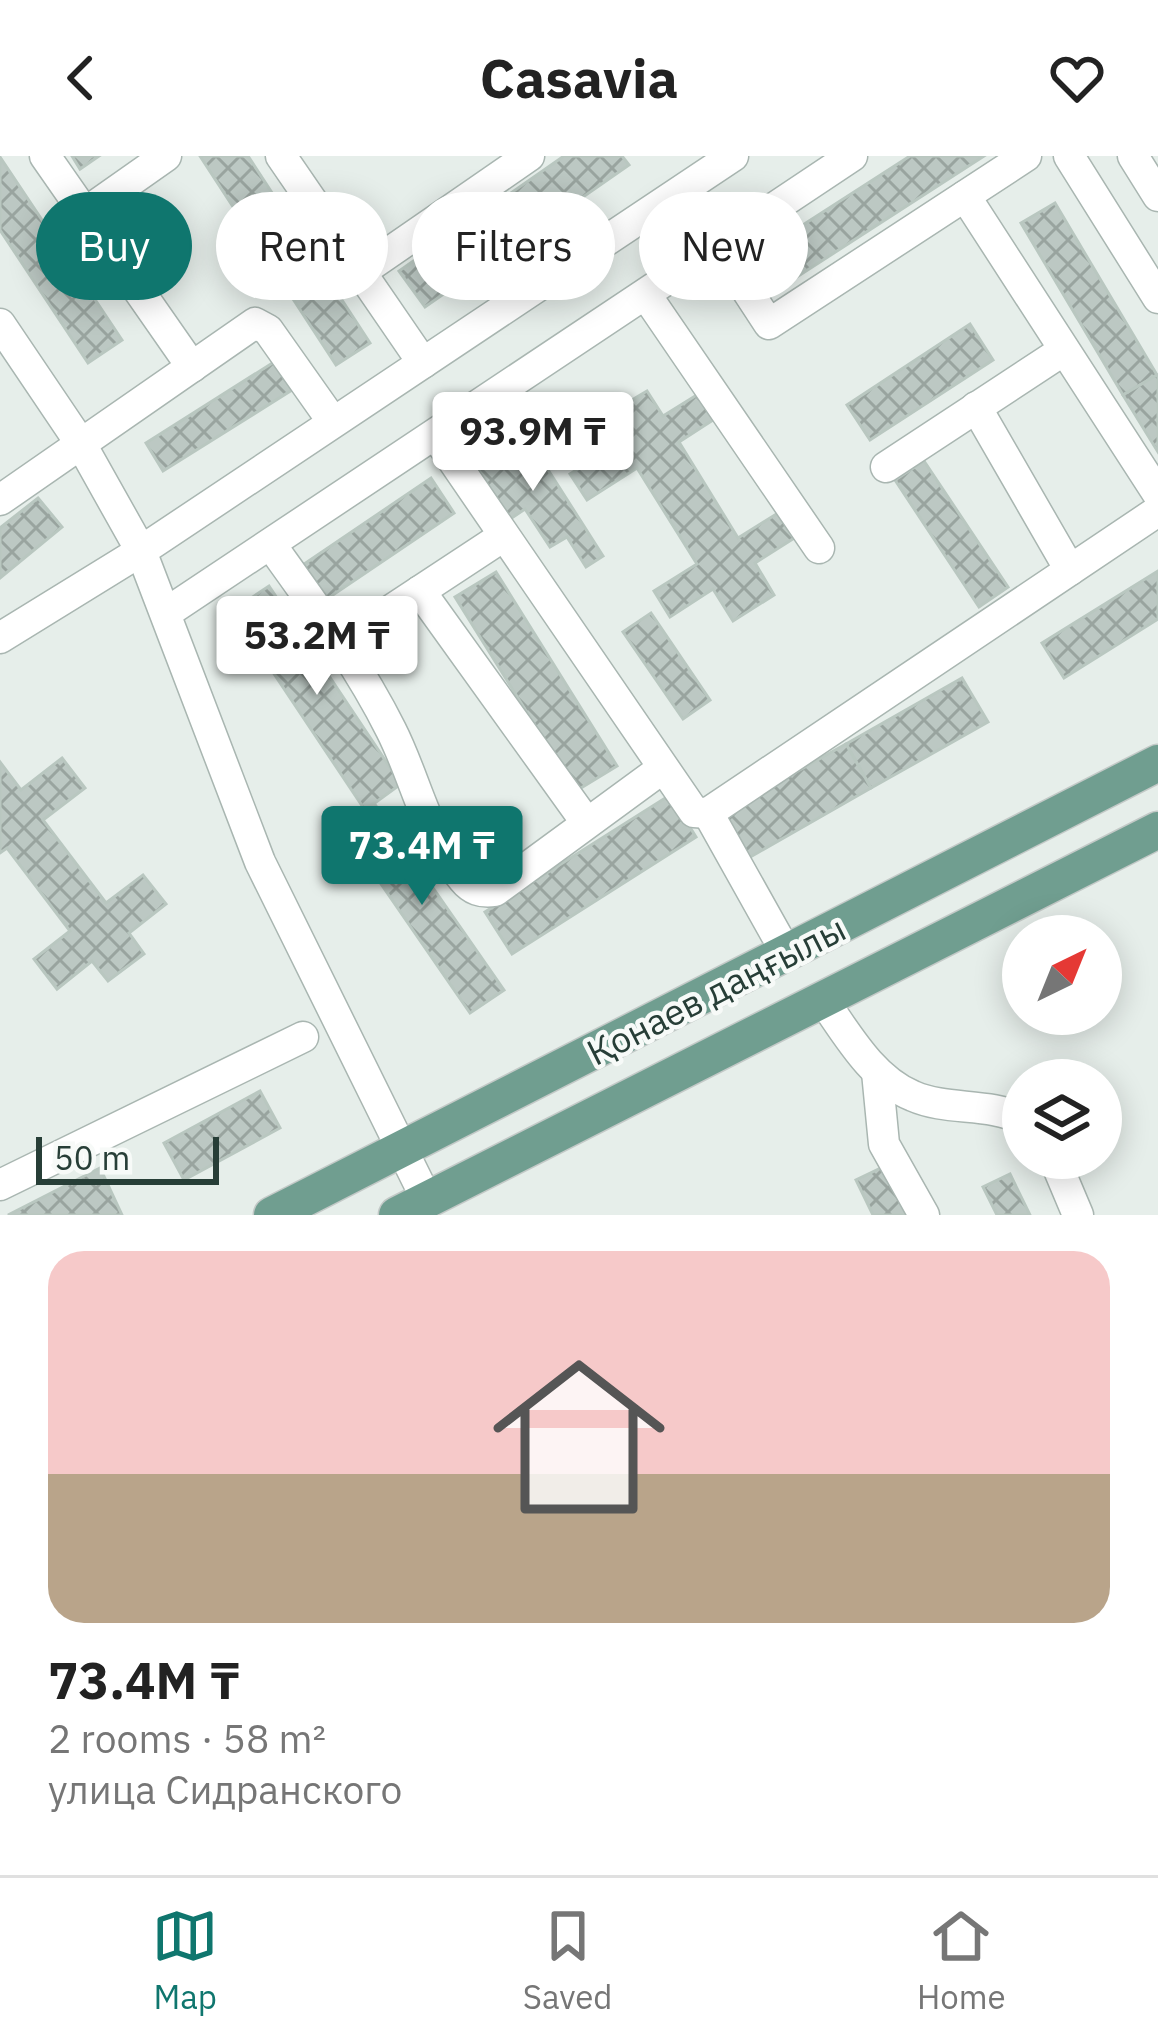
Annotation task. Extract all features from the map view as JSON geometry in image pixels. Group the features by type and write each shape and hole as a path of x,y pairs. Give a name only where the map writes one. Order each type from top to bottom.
{"main road":[{"name":"Қонаев даңғылы","path":"272,1215 1158,763"},
{"name":"Қонаев даңғылы","path":"426,1206 1158,830"}],"street":[{"path":"45,156 71,192"},
{"path":"115,192 166,156"},
{"path":"280,156 305,192"},
{"path":"388,253 529,156"},
{"path":"798,192 852,156"},
{"path":"808,299 1026,156"},
{"path":"1069,156 1158,298"},
{"path":"1133,156 1158,196"},
{"path":"0,638 141,551 724,159"},
{"path":"964,196 1158,494"},
{"path":"145,300 192,368"},
{"path":"380,300 422,363"},
{"path":"166,613 639,300"},
{"path":"649,300 819,548"},
{"path":"754,300 770,324 806,300"},
{"path":"0,500 255,323 268,330 333,422"},
{"path":"0,324 81,444 141,551 260,862 403,1149 426,1206"},
{"path":"886,467 1064,350"},
{"path":"976,407 1070,570"},
{"path":"437,437 694,812 708,813 1158,511"},
{"path":"341,643 502,537"},
{"path":"272,545 341,643 391,730 422,809 460,877 475,890 495,891 663,768"},
{"path":"419,591 586,822"},
{"path":"708,813 787,954"},
{"path":"824,1000 877,1072 914,1097 1002,1109"},
{"path":"0,1185 303,1037"},
{"path":"877,1072 884,1144 924,1215"},
{"path":"1063,1179 1078,1215"}],"building":[{"path":"72,156 99,156 80,169"},
{"path":"200,156 248,156 271,192 223,192"},
{"path":"564,156 622,156 629,165 590,192 512,192"},
{"path":"910,156 984,156 808,270 808,222"},
{"path":"0,157 36,211 36,284 0,230"},
{"path":"1055,203 1157,375 1123,395 1021,223"},
{"path":"412,262 412,289 399,271"},
{"path":"46,300 95,300 122,340 88,363"},
{"path":"294,300 342,300 370,343 336,365"},
{"path":"970,324 993,360 870,440 847,405"},
{"path":"274,362 292,390 163,471 146,443"},
{"path":"1158,376 1158,452 1123,395"},
{"path":"647,391 663,416 700,393 716,418 679,442 738,538 783,510 799,535 755,563 774,595 733,621 713,589 670,617 654,591 697,564 637,468 587,500 570,474 621,442 605,416"},
{"path":"522,429 603,556 586,567 567,537 550,547 525,509 507,521 470,463"},
{"path":"924,461 1008,587 979,607 895,480"},
{"path":"431,478 454,513 324,601 300,567"},
{"path":"38,498 62,527 0,578 0,528"},
{"path":"1158,571 1158,619 1064,678 1042,643"},
{"path":"496,572 617,766 576,791 455,597"},
{"path":"269,586 401,784 365,810 232,611"},
{"path":"651,613 710,700 683,719 623,632"},
{"path":"962,678 988,722 871,788 846,744"},
{"path":"846,744 871,788 745,860 719,815"},
{"path":"62,758 85,788 43,820 106,903 143,875 166,904 129,933 144,954 108,981 92,961 57,989 34,959 70,931 7,848 0,853 0,762 21,790"},
{"path":"670,795 696,837 512,954 485,912"},
{"path":"374,803 504,990 470,1013 341,826"},
{"path":"260,1091 280,1128 184,1180 164,1143"},
{"path":"883,1167 907,1215 873,1215 856,1180"},
{"path":"100,1168 122,1215 8,1215"},
{"path":"1002,1178 1012,1179 1030,1215 997,1215 983,1187"}]}
